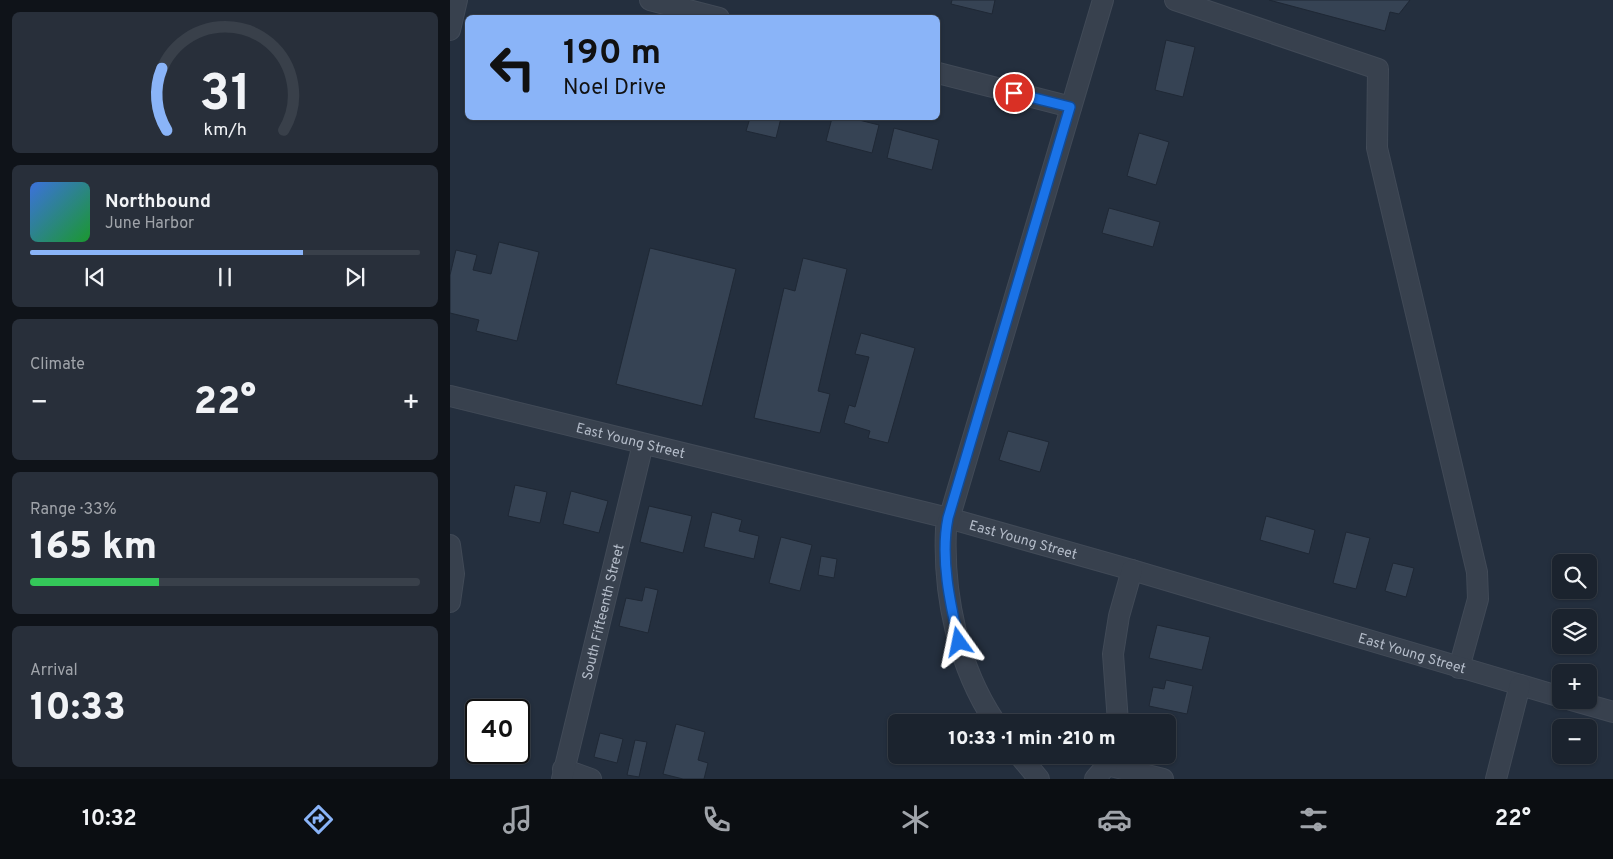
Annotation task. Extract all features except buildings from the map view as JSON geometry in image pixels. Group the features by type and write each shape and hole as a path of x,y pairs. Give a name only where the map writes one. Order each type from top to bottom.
{"street":[{"path":"450,30 457,0"},
{"path":"650,0 708,15"},
{"path":"990,714 978,693 959,642 951,602 945,553 948,518 1103,0"},
{"path":"1175,0 1378,69 1377,148 1477,572 1478,599 1459,668"},
{"path":"940,74 1070,107"},
{"name":"East Young Street","path":"451,401 643,444 948,518 1132,570 1552,694"},
{"name":"South Fifteenth Street","path":"562,774 643,444"},
{"path":"450,545 454,574 450,602"},
{"path":"1117,714 1113,654 1119,616 1132,570"},
{"path":"1496,779 1520,685"},
{"path":"1597,707 1613,712"},
{"path":"1026,764 1039,779"},
{"path":"1104,766 1163,779"},
{"path":"562,774 591,779"}],"route":[{"path":"959,642 953,615 945,553 948,518 1070,107 1014,93"}]}
